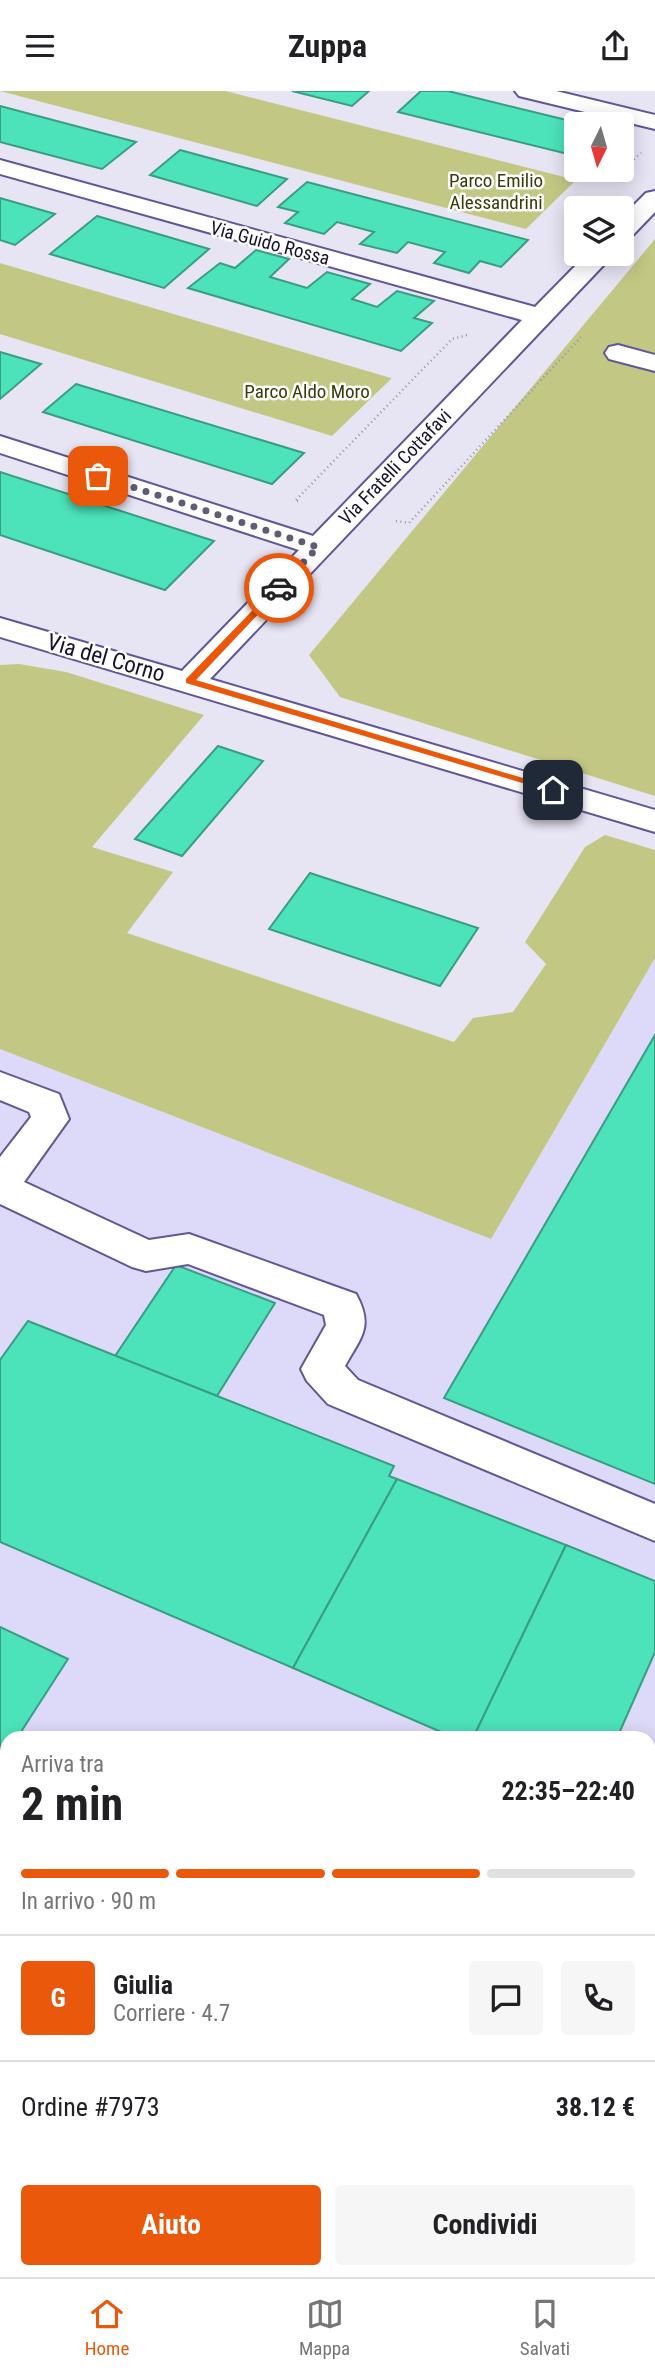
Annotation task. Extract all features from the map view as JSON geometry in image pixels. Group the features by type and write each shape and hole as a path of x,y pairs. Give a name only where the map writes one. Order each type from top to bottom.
{"street":[{"path":"527,91 655,122"},
{"name":"Via Guido Rossa","path":"0,167 540,317"},
{"path":"634,220 655,198"},
{"name":"Via Fratelli Cottafavi","path":"190,681 589,266"},
{"path":"618,353 655,363"},
{"path":"0,444 318,547"},
{"name":"Via del Corno","path":"0,627 190,681 655,821"},
{"path":"0,642 32,637"},
{"path":"0,1085 46,1104 50,1119 3,1181 8,1191 146,1256 189,1249 342,1305 346,1326 322,1369 343,1392 655,1523"}],"path":[{"path":"413,518 587,330"},
{"path":"307,504 295,501 452,339 472,334"}],"shaded area":[{"path":"655,958 655,1731 0,1731 0,1049 491,1239"}],"green space":[{"name":"Parco Emilio Alessandrini","path":"0,91 225,91 564,177 564,182 574,182 526,229"},
{"path":"655,239 655,796 340,697 309,655"},
{"name":"Parco Aldo Moro","path":"0,263 391,379 332,436 0,334"},
{"path":"19,664 66,672 204,715 92,847 173,872 127,933 454,1042 473,1018 513,1012 546,964 525,942 585,847 605,835 655,850 655,958 491,1239 0,1049 0,665"}],"building":[{"path":"292,91 369,91 352,106"},
{"path":"421,91 448,91 564,119 564,153 398,112"},
{"path":"0,106 136,142 102,169 0,142"},
{"path":"180,150 287,179 257,206 150,175"},
{"path":"307,182 528,240 501,267 480,261 469,273 434,263 445,252 408,242 397,253 360,244 374,232 337,222 324,234 285,223 298,212 278,207"},
{"path":"0,198 55,214 15,245 0,240"},
{"path":"97,216 209,249 164,288 50,254"},
{"path":"256,250 289,259 270,277 307,288 327,272 370,284 352,299 377,307 397,291 434,301 414,318 432,323 401,351 188,288 220,263 235,268"},
{"path":"0,352 41,364 0,399"},
{"path":"76,384 304,453 272,484 43,412"},
{"path":"0,472 214,541 165,590 0,535"},
{"path":"218,746 263,761 182,856 135,839"},
{"path":"310,873 478,928 440,986 269,929"},
{"path":"655,1035 655,1484 444,1398"},
{"path":"176,1265 275,1303 217,1396 115,1356"},
{"path":"28,1321 394,1466 389,1476 397,1479 293,1668 0,1542 0,1360"},
{"path":"397,1479 566,1545 476,1731 439,1731 293,1668"},
{"path":"566,1545 655,1581 655,1652 620,1731 476,1731"},
{"path":"0,1627 68,1659 22,1731 0,1731"}],"way so far":[{"path":"98,476 318,547 279,588"}],"route":[{"path":"279,588 190,681 553,790"}]}
